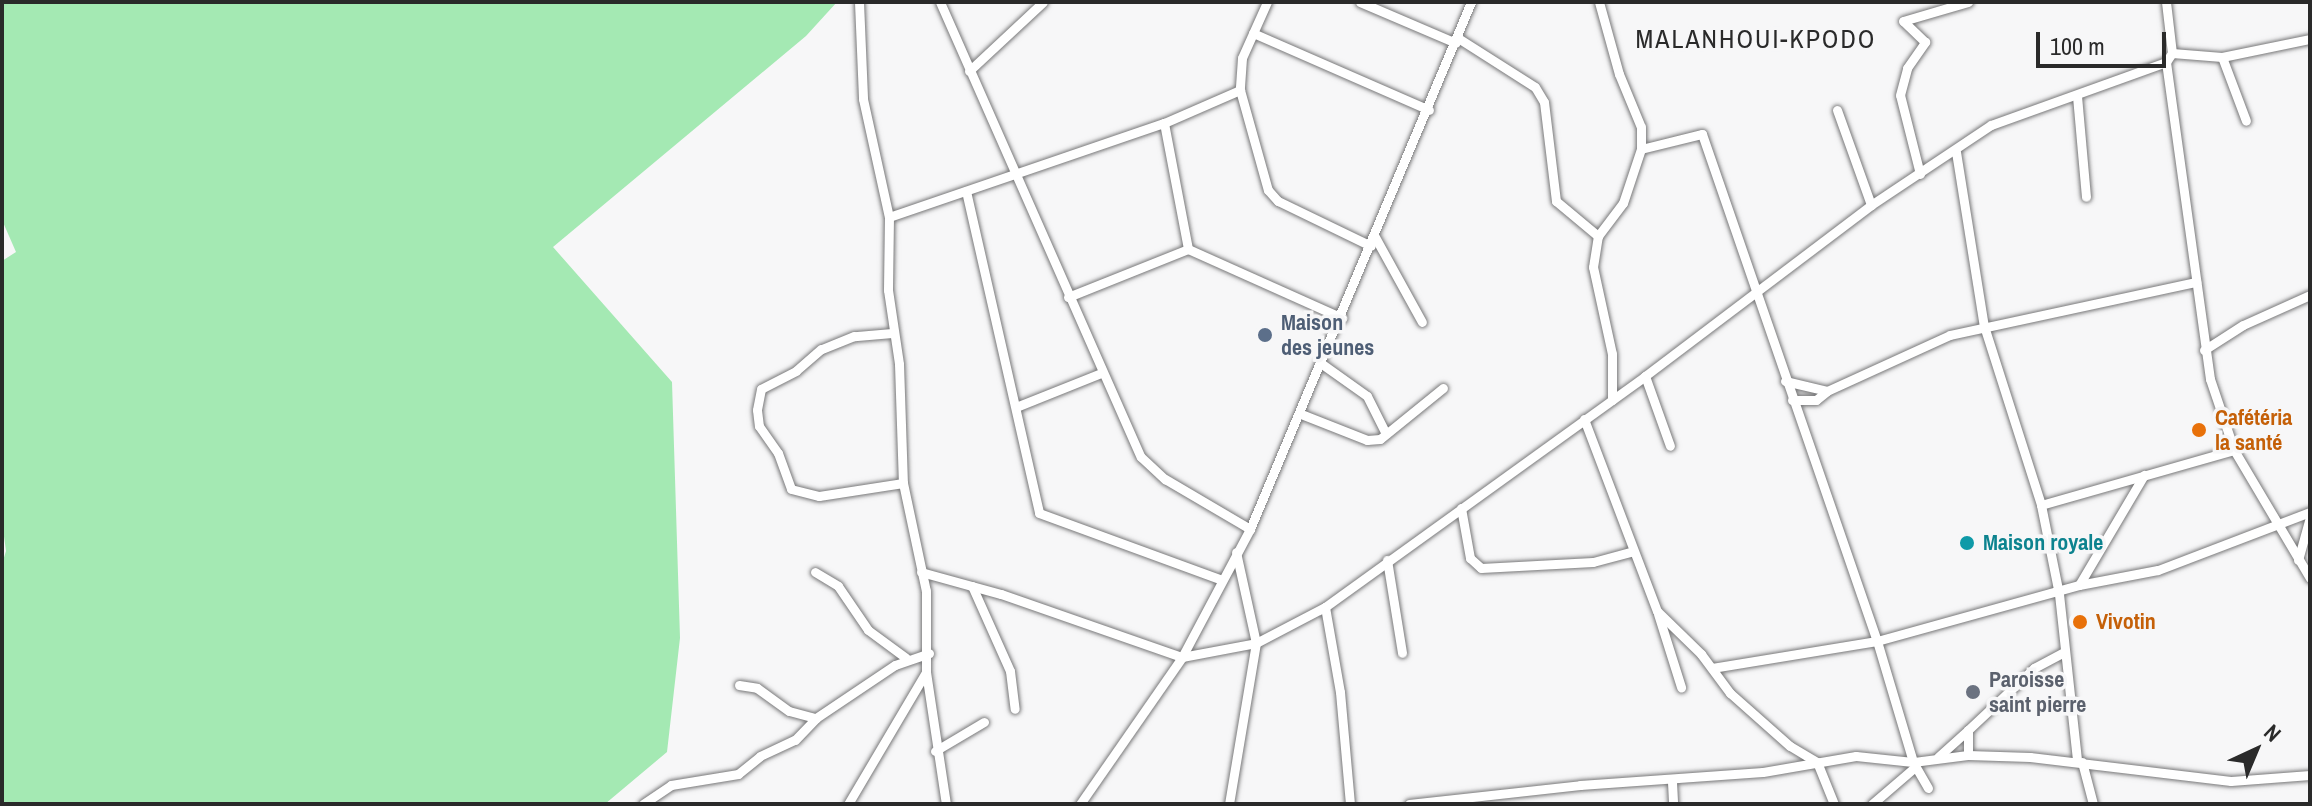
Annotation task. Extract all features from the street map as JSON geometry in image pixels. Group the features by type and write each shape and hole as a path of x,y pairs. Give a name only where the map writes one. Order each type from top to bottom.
{"street":[{"path":"859,2 863,99 889,217 892,333 899,364 903,483 921,572 929,653 926,672 935,751 946,804"},
{"path":"940,2 1101,373 1148,466 1250,529"},
{"path":"969,71 1043,2"},
{"path":"1267,2 1242,58 1240,90 1272,196 1373,242 1422,322"},
{"path":"1360,2 1457,41 1535,87 1544,102 1556,201 1598,236"},
{"path":"1080,804 1182,657 1250,529 1342,318 1471,2"},
{"path":"1599,2 1641,127 1641,149 1623,203 1598,236 1593,267 1612,354 1612,400"},
{"path":"1920,174 1900,95 1907,68 1925,42 1903,21 1968,2"},
{"path":"2166,2 2169,57 2204,350 2234,450 2310,578"},
{"path":"1253,33 1429,110"},
{"path":"921,572 972,586 1182,657 1256,643 1325,607 1645,376 1871,205 1956,152 2002,118 2077,96 2169,57 2222,57 2310,39"},
{"path":"2222,57 2246,121"},
{"path":"889,217 1164,123 1240,90"},
{"path":"2077,96 2086,197"},
{"path":"1837,110 1871,205"},
{"path":"1164,123 1188,249"},
{"path":"1641,149 1702,134 1753,294 1877,641 1914,764 1928,788"},
{"path":"1956,152 1984,326 2041,505 2059,594 2080,762 2093,804"},
{"path":"966,191 1037,507 1044,517 1222,580"},
{"path":"1068,297 1188,249 1342,318"},
{"path":"1792,400 1811,401 1939,339 1984,326 2196,282"},
{"path":"2204,350 2243,325 2310,295"},
{"path":"892,333 854,336 821,349 796,371 761,389 757,410 759,426 778,453 791,489 819,496 903,483"},
{"path":"1322,364 1367,396 1386,434"},
{"path":"1016,407 1101,373"},
{"path":"1645,376 1670,446"},
{"path":"1785,381 1827,391"},
{"path":"1301,414 1367,440 1386,434 1443,388"},
{"path":"1584,419 1631,552 1657,611 1681,687"},
{"path":"2041,505 2234,450"},
{"path":"2079,585 2144,475"},
{"path":"1461,508 1470,558 1481,568 1593,562 1631,552"},
{"path":"1712,668 1877,641 2059,594 2079,585 2158,570 2275,522 2310,514 2298,560"},
{"path":"1229,804 1256,643 1236,552"},
{"path":"1387,560 1402,653"},
{"path":"815,572 838,586 868,630 906,658"},
{"path":"972,586 1006,658 1015,709"},
{"path":"1325,607 1340,692 1350,804"},
{"path":"1657,611 1778,737 1817,762 1834,804"},
{"path":"1254,624 1278,632"},
{"path":"1938,757 2034,668 2064,652"},
{"path":"643,804 671,785 738,774 760,756 795,740 816,718 906,658 929,653"},
{"path":"848,804 926,672"},
{"path":"739,685 757,688 789,711 816,718"},
{"path":"935,751 984,722"},
{"path":"1968,730 1968,755"},
{"path":"1409,804 1580,785 1672,782 1867,756 1914,764 1938,757 1968,755 2080,762 2231,781 2310,775"},
{"path":"1872,804 1914,764"},
{"path":"1672,782 1673,804"}],"green space":[{"path":"2,2 837,2 806,36 553,247 672,382 680,638 667,752 605,804 2,804 2,564 6,551 2,522 2,261 16,252 2,220"}],"place":[{"name":"Maison des jeunes","path":"1265,335"},
{"name":"Cafétéria la santé","path":"2199,430"},
{"name":"Maison royale","path":"1967,543"},
{"name":"Vivotin","path":"2080,622"},
{"name":"Paroisse saint pierre","path":"1973,692"}],"district":[{"name":"MALANHOUI-KPODO","path":"1756,39"}]}
